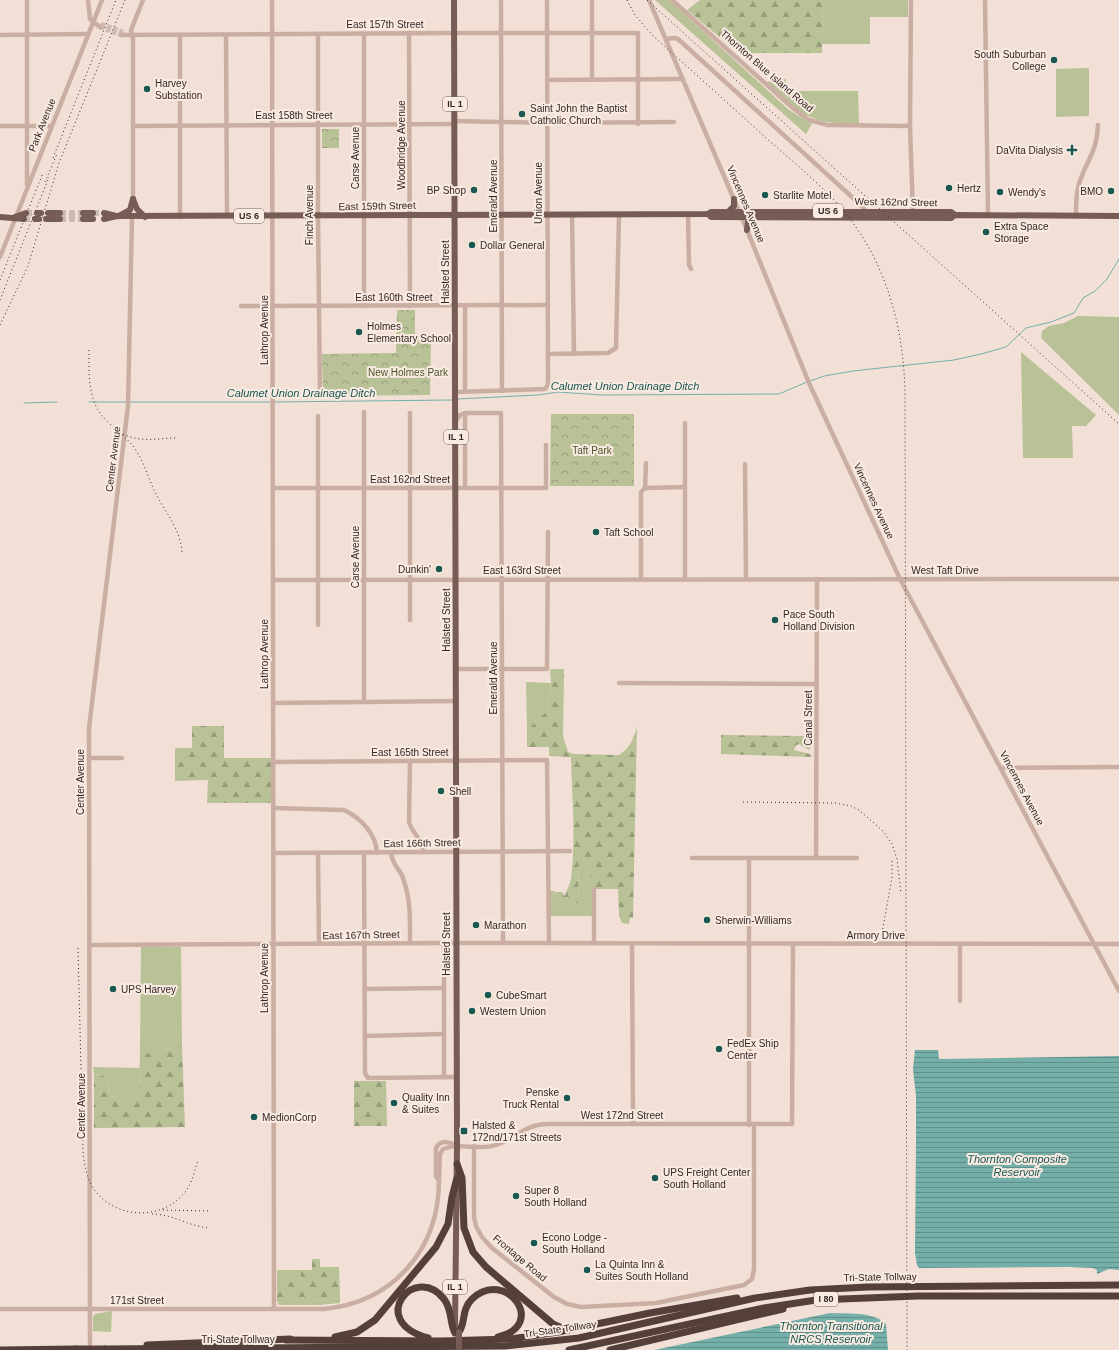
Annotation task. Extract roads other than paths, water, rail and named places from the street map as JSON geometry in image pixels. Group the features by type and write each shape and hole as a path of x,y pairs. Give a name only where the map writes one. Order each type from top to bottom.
{"highway":[{"path":"457,1164 462,1178 464,1228 468,1242 476,1258 553,1324 565,1328 584,1325 589,1326"},
{"path":"286,1340 349,1334 364,1328 378,1318 441,1239 449,1221 452,1196 457,1178"},
{"name":"Tri-State Tollway","path":"0,1350 511,1346 596,1334 755,1298 810,1290 856,1287 1119,1285"},
{"path":"446,1341 419,1335 404,1325 397,1310 398,1303 404,1294 411,1289 420,1287 430,1289 439,1294 450,1309 457,1333"},
{"path":"457,1333 461,1329 466,1307 477,1295 495,1290 505,1292 514,1297 519,1304 521,1313 516,1328 505,1335 478,1340"},
{"name":"Tri-State Tollway","path":"569,1350 764,1308 841,1297 1119,1296"},
{"path":"620,1350 770,1312 841,1297"},
{"path":"106,1349 147,1344 286,1340 446,1341 510,1339 589,1326 737,1298 755,1298"},
{"path":"610,1350 681,1334"},
{"path":"630,1350 681,1334"}],"main road":[{"name":"Halsted Street","path":"454,0 456,214 457,1146 455,1245 457,1333 459,1350"},
{"path":"728,212 734,206 734,198"},
{"path":"117,216 130,210 134,199"},
{"path":"134,199 137,209 145,217"},
{"name":"US 6","path":"688,214 728,212 741,214"},
{"name":"East 159th Street","path":"104,216 180,217 456,214 688,214"},
{"name":"US 6","path":"708,214 711,217 741,214"},
{"name":"West 162nd Street","path":"741,214 754,217 866,215"},
{"name":"West 162nd Street","path":"741,214 913,215 951,218 955,215 1119,216"},
{"path":"0,217 25,216"},
{"path":"47,216 60,216"},
{"path":"83,216 93,216"},
{"path":"747,230 748,222 754,217"},
{"name":"Halsted Street","path":"455,1350 457,1333"}],"street":[{"path":"27,0 27,187"},
{"path":"88,0 88,15 93,22 100,25"},
{"name":"Park Avenue","path":"0,257 102,0"},
{"path":"134,199 133,40 131,30 143,0"},
{"name":"Lathrop Avenue","path":"272,0 274,1308"},
{"name":"Emerald Avenue","path":"501,0 502,391"},
{"name":"Union Avenue","path":"502,391 545,389 548,385 547,0"},
{"path":"592,0 592,79"},
{"name":"Vincennes Avenue","path":"649,0 741,214 808,381 900,579 1119,992"},
{"name":"Thornton Blue Island Road","path":"672,0 794,110 809,120 828,125 910,126"},
{"path":"911,0 910,126 913,215"},
{"path":"985,0 988,215"},
{"name":"Woodbridge Avenue","path":"409,33 410,306"},
{"name":"East 157th Street","path":"122,34 226,35 638,33 638,79"},
{"path":"0,35 88,34"},
{"path":"180,34 180,217"},
{"name":"Finch Avenue","path":"318,34 320,396"},
{"name":"Carse Avenue","path":"364,34 364,306"},
{"path":"226,35 226,216"},
{"path":"666,39 678,39 863,207 866,215"},
{"path":"638,79 638,124"},
{"path":"547,80 682,79"},
{"name":"East 158th Street","path":"133,126 410,124 455,122 638,124 674,122"},
{"path":"1076,216 1078,191 1081,178 1096,146 1098,125"},
{"path":"0,126 51,126"},
{"path":"572,214 574,354"},
{"path":"548,354 606,353 614,351 617,345 618,214"},
{"path":"688,214 689,264 691,269"},
{"name":"Center Avenue","path":"90,1350 89,758 91,705 129,397 132,217"},
{"name":"East 160th Street","path":"241,306 548,305"},
{"name":"Halsted Street","path":"465,306 465,392"},
{"path":"456,392 502,391"},
{"path":"456,405 465,413 466,488"},
{"name":"Carse Avenue","path":"364,412 364,702"},
{"path":"410,413 410,620"},
{"path":"456,421 460,415 465,413"},
{"name":"Emerald Avenue","path":"465,413 501,413 502,943"},
{"path":"318,416 318,625"},
{"path":"685,423 685,579"},
{"name":"East 162nd Street","path":"273,488 546,488 546,445"},
{"path":"646,463 646,488"},
{"path":"745,464 746,579"},
{"path":"641,578 641,492 646,488 685,487"},
{"path":"456,669 547,669 548,532"},
{"name":"East 163rd Street","path":"273,580 641,578 771,579"},
{"name":"West Taft Drive","path":"771,579 1119,579"},
{"name":"Canal Street","path":"816,858 817,579"},
{"path":"619,683 817,684"},
{"path":"273,703 456,701"},
{"path":"89,758 122,758"},
{"name":"East 165th Street","path":"274,762 548,760 549,851"},
{"path":"410,761 409,822 411,828 422,844 423,852"},
{"path":"1001,768 1119,767"},
{"path":"274,808 344,810 351,813 365,826 376,840 377,853"},
{"path":"549,851 549,943"},
{"name":"East 166th Street","path":"274,853 318,854 570,851"},
{"path":"364,853 365,1073 368,1078 456,1077"},
{"path":"391,853 392,862 404,878 410,901 410,943"},
{"path":"318,854 319,944"},
{"path":"692,858 857,858"},
{"path":"749,858 751,1125"},
{"path":"594,889 594,943"},
{"path":"444,943 444,1077"},
{"path":"632,943 633,1124"},
{"name":"East 167th Street","path":"90,945 632,943"},
{"name":"Armory Drive","path":"632,943 1119,944"},
{"name":"West 172nd Street","path":"457,1146 497,1145 536,1125 792,1124 793,944"},
{"path":"960,944 960,1001"},
{"path":"365,989 444,988"},
{"path":"365,1036 444,1034"},
{"name":"Frontage Road","path":"474,1146 474,1217 476,1226 482,1237 492,1248 554,1297 567,1304 581,1307 637,1305 656,1303 744,1285 752,1279 754,1269 751,1125"},
{"name":"171st Street","path":"0,1310 335,1308 369,1298 384,1290 398,1278 412,1264 421,1249 435,1216 442,1150 457,1146"}],"water":[{"name":"Thornton Composite Reservoir","path":"915,1050 938,1050 939,1059 1119,1056 1119,1270 1109,1269 1097,1274 1097,1270 1093,1268 1069,1267 919,1268 915,1253 916,1096 913,1069"},
{"name":"Thornton Transitional NRCS Reservoir","path":"830,1313 860,1314 881,1320 886,1324 888,1350 654,1350"}],"waterway":[{"name":"Calumet Union Drainage Ditch","path":"810,381 824,376 853,371 954,360 1006,347 1026,328 1051,322 1074,313 1083,298 1095,291 1107,279 1119,259"},
{"name":"Calumet Union Drainage Ditch","path":"457,399 538,395 558,392 601,395 779,394 807,382"},
{"name":"Calumet Union Drainage Ditch","path":"274,402 452,400"},
{"name":"Calumet Union Drainage Ditch","path":"24,403 57,402"},
{"name":"Calumet Union Drainage Ditch","path":"89,402 126,402"},
{"name":"Calumet Union Drainage Ditch","path":"130,402 270,402"}],"tunnel":[{"path":"101,24 123,32"},
{"path":"100,27 121,35"},
{"path":"26,213 37,213"},
{"path":"60,213 83,213"},
{"path":"93,213 104,213"},
{"path":"24,219 35,219"},
{"path":"60,219 83,219"}],"railway":[{"path":"53,158 116,0"},
{"path":"0,325 28,266 59,163 125,0"},
{"path":"627,0 635,15 653,36 811,177 836,202 853,222 867,244 888,290 895,314 900,339 905,391 907,1350"},
{"path":"647,0 1119,424"},
{"path":"45,182 57,154"},
{"path":"0,280 43,173"},
{"path":"0,300 49,177"},
{"path":"89,350 90,384 98,411 107,422 133,446 136,451 158,498 179,536 182,553"},
{"path":"123,434 130,437 143,439 178,438"},
{"path":"743,802 835,803 851,806 859,810 883,831 892,844 897,859 901,894"},
{"path":"882,933 892,877 892,859"},
{"path":"78,948 83,1150 86,1169 93,1188 103,1199 114,1207 141,1213 155,1211 168,1206 180,1198 189,1186 198,1160"},
{"path":"163,1210 211,1211"},
{"path":"152,1214 167,1216 210,1228"}],"place":[{"name":"South Suburban College","path":"1054,60"},
{"name":"Harvey Substation","path":"147,89"},
{"name":"Saint John the Baptist Catholic Church","path":"522,114"},
{"name":"DaVita Dialysis","path":"1072,150"},
{"name":"Hertz","path":"949,188"},
{"name":"BP Shop","path":"474,190"},
{"name":"BMO","path":"1111,191"},
{"name":"Wendy's","path":"1000,192"},
{"name":"Starlite Motel","path":"765,195"},
{"name":"Extra Space Storage","path":"986,232"},
{"name":"Dollar General","path":"472,245"},
{"name":"Holmes Elementary School","path":"359,332"},
{"name":"Taft School","path":"596,532"},
{"name":"Dunkin'","path":"439,569"},
{"name":"Pace South Holland Division","path":"775,620"},
{"name":"Shell","path":"441,791"},
{"name":"Sherwin-Williams","path":"707,920"},
{"name":"Marathon","path":"476,925"},
{"name":"UPS Harvey","path":"113,989"},
{"name":"CubeSmart","path":"488,995"},
{"name":"Western Union","path":"472,1011"},
{"name":"FedEx Ship Center","path":"719,1049"},
{"name":"Penske Truck Rental","path":"567,1098"},
{"name":"Quality Inn & Suites","path":"394,1103"},
{"name":"MedionCorp","path":"254,1117"},
{"name":"Halsted & 172nd/171st Streets","path":"464,1131"},
{"name":"UPS Freight Center South Holland","path":"655,1178"},
{"name":"Super 8 South Holland","path":"516,1196"},
{"name":"Econo Lodge - South Holland","path":"534,1243"},
{"name":"La Quinta Inn & Suites South Holland","path":"587,1270"}],"park label":[{"name":"New Holmes Park","path":"408,372"},
{"name":"Taft Park","path":"592,450"}]}
